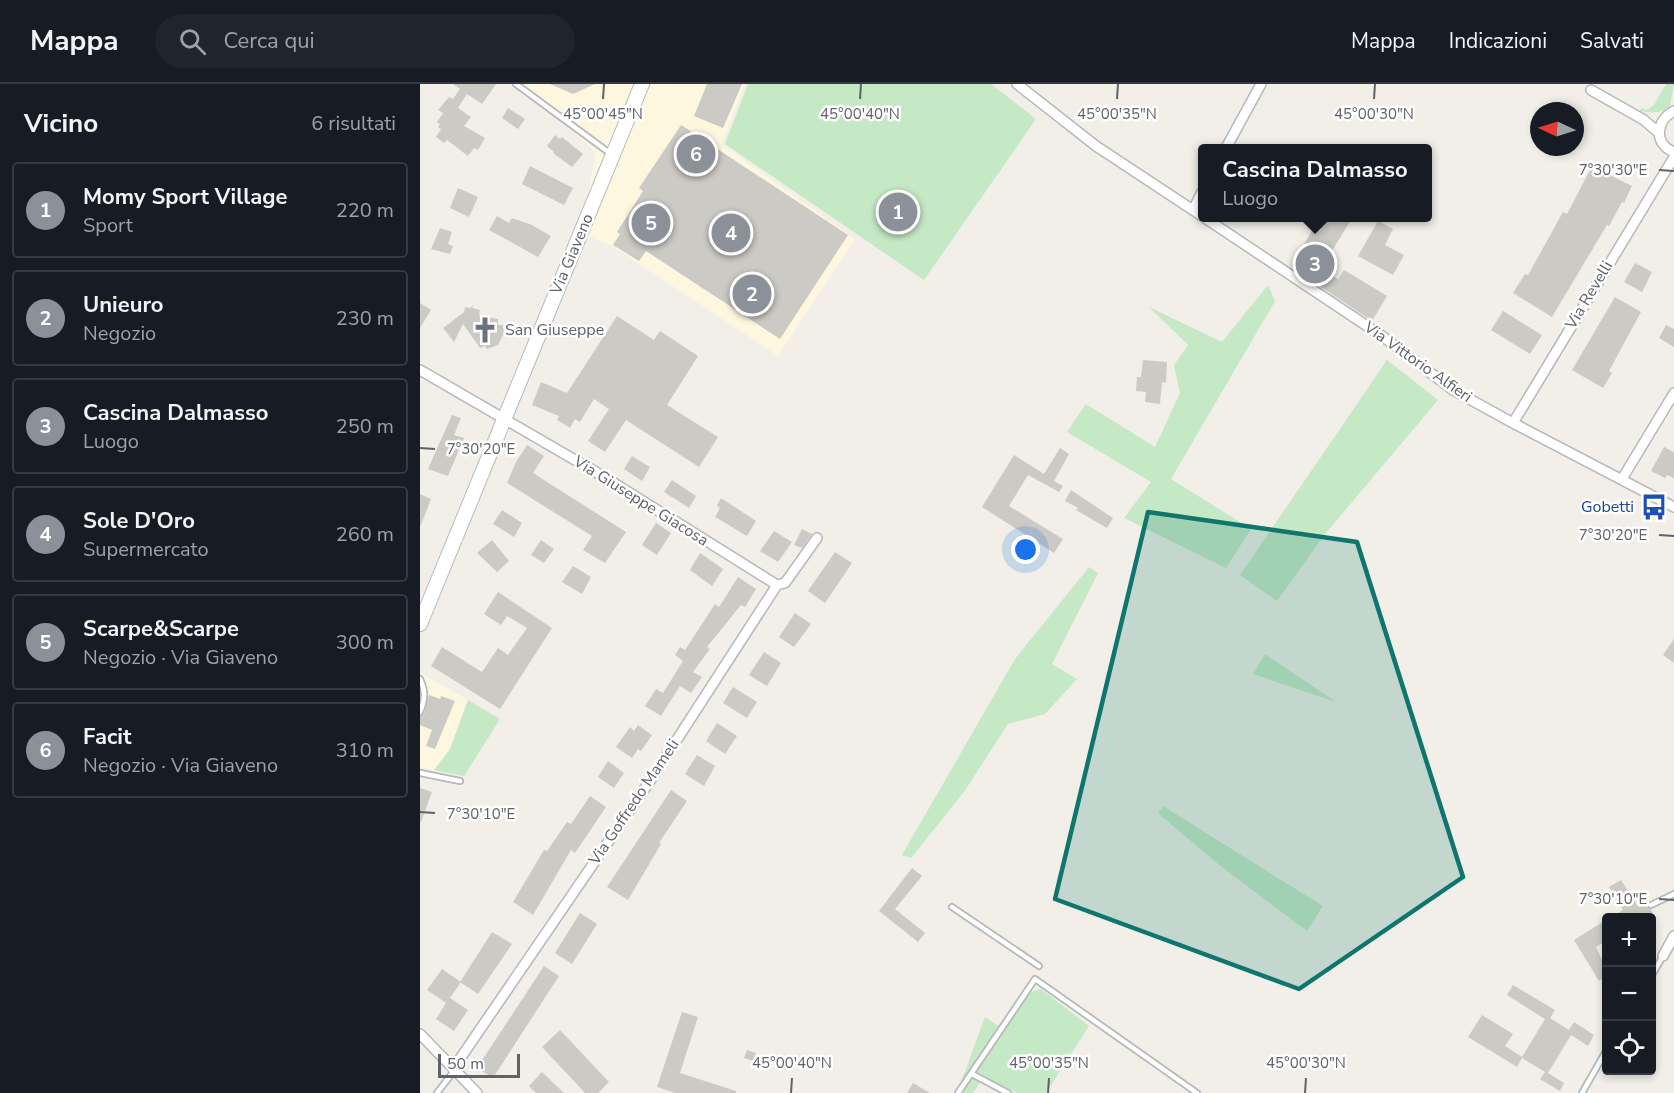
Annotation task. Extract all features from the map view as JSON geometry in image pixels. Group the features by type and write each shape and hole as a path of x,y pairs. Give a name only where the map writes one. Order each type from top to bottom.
{"main road":[{"name":"Via Giaveno","path":"420,624 642,84"}],"street":[{"name":"Via Vittorio Alfieri","path":"1017,84 1096,146 1198,213"},
{"path":"1228,144 1261,84"},
{"name":"Via Revelli","path":"1512,423 1666,167 1672,152 1660,140 1659,133 1644,120 1591,90"},
{"path":"1644,120 1663,119 1674,111"},
{"path":"1659,133 1663,119"},
{"path":"1193,210 1198,201"},
{"name":"Via Vittorio Alfieri","path":"1211,222 1382,336 1453,390 1674,507"},
{"name":"Via Giuseppe Giacosa","path":"420,370 616,484 777,585"},
{"path":"1622,479 1674,393"},
{"name":"Via Goffredo Mameli","path":"453,1070 545,930 656,772 777,585 785,582 817,538"},
{"path":"1663,956 1674,936"},
{"path":"420,1034 477,1093"}],"lane":[{"path":"516,84 613,155"},
{"path":"420,679 424,689 424,702 420,712"},
{"path":"420,773 460,781"},
{"path":"1651,905 1674,894"},
{"path":"952,907 1039,966"},
{"path":"1656,968 1663,956"},
{"path":"958,1093 1035,979 1197,1093"},
{"path":"1582,1093 1602,1058"},
{"path":"437,1093 453,1070"},
{"path":"972,1074 1008,1093"}],"highlighted area":[{"path":"1148,512 1357,542 1463,877 1299,989 1055,899"}],"shaded area":[{"path":"518,84 745,84 722,145 855,239 778,356 612,246 580,233 596,152"},
{"path":"420,673 468,700 450,749 434,770 420,767"}],"green space":[{"path":"748,84 991,84 1036,119 924,280 725,144"},
{"path":"1666,84 1674,84 1670,106 1656,112 1640,111 1641,108 1647,110 1654,105"},
{"path":"1268,285 1275,301 1171,479 1251,529 1226,568 1124,518 1151,482 1067,432 1086,404 1155,447 1180,393 1174,365 1188,345 1149,307 1222,342"},
{"path":"1387,360 1438,400 1326,533 1277,601 1240,575"},
{"path":"1089,567 1098,573 1052,664 1077,679 1045,714 1008,724 964,792 911,858 902,855 1015,659"},
{"path":"1265,654 1336,702 1253,674"},
{"path":"468,700 500,719 464,776 434,770 450,749"},
{"path":"1163,806 1323,906 1307,931 1218,864 1158,813"},
{"path":"1041,989 1089,1026 1046,1093 1017,1093 983,1078 973,1093 957,1093 985,1017 998,1026 1033,991"}],"building":[{"path":"453,84 496,84 482,104 467,94 458,108 471,117 464,126 485,138 478,150 474,148 468,156 447,140 444,143 436,137 441,129 437,122 443,113 438,110 449,97 453,99 460,89"},
{"path":"550,84 595,84 573,94"},
{"path":"707,84 742,84 723,128 694,116"},
{"path":"508,108 525,119 518,129 502,118"},
{"path":"681,125 848,235 780,339 646,251 639,261 613,245 620,234 617,232 643,191 639,188"},
{"path":"555,135 560,139 562,137 583,154 572,167 547,146"},
{"path":"530,166 573,188 564,205 522,184"},
{"path":"1592,166 1632,186 1624,203 1622,202 1609,226 1607,225 1552,317 1513,293 1525,274 1528,275 1563,212 1567,214"},
{"path":"458,188 478,197 469,217 450,208"},
{"path":"497,216 509,223 512,218 532,225 551,236 538,257 489,230"},
{"path":"1318,222 1350,222 1321,269 1338,279 1344,270 1387,296 1372,321 1300,273 1309,258 1299,252"},
{"path":"1377,222 1393,229 1385,245 1404,255 1393,275 1358,256"},
{"path":"440,228 452,232 448,244 453,246 450,254 431,249"},
{"path":"1635,263 1652,272 1642,292 1624,282"},
{"path":"1615,297 1641,312 1609,371 1612,373 1603,388 1572,370"},
{"path":"420,303 431,310 420,328"},
{"name":"San Giuseppe","path":"474,305 472,308 480,310 479,315 498,319 498,325 503,325 504,333 498,345 487,349 485,346 480,348 463,324 454,342 443,328 464,312 465,307 470,308"},
{"path":"1503,311 1542,335 1530,354 1491,330"},
{"path":"617,316 654,340 660,331 698,356 667,405 718,437 699,467 626,420 605,452 588,441 609,409 594,399 580,422 575,419 570,428 557,420 559,416 532,405 541,382 567,393"},
{"path":"1666,325 1674,329 1674,347 1659,338"},
{"path":"1143,360 1167,362 1166,383 1162,382 1160,404 1145,402 1146,392 1136,391 1137,377 1141,377"},
{"path":"452,415 461,418 454,435 464,438 448,476 428,469"},
{"path":"527,445 544,456 533,473 626,532 605,563 583,550 592,536 507,483 516,462"},
{"path":"1664,447 1674,452 1674,478 1667,475 1665,478 1651,471"},
{"path":"1060,448 1069,454 1054,481 1063,486 1059,492 1028,475 1009,506 1063,539 1054,553 982,507 1014,455 1044,474"},
{"path":"632,456 650,467 642,481 624,469"},
{"path":"672,480 696,496 689,508 664,492"},
{"path":"1071,490 1113,518 1107,528 1065,501"},
{"path":"420,494 431,499 421,525 420,525"},
{"path":"721,498 756,521 747,536 715,517 720,508 717,505"},
{"path":"502,510 522,523 514,537 493,524"},
{"path":"656,523 671,533 657,555 642,545"},
{"path":"802,529 812,534 802,548 794,545"},
{"path":"774,531 792,542 778,562 760,551"},
{"path":"492,540 509,561 497,572 477,553"},
{"path":"541,540 554,549 544,563 531,555"},
{"path":"835,552 852,563 825,603 808,591"},
{"path":"700,553 723,569 712,586 690,570"},
{"path":"573,566 591,577 582,594 562,582"},
{"path":"738,577 756,589 745,607 741,605 707,647 710,649 693,672 702,677 691,693 680,686 661,716 645,706 656,689 663,693 683,661 675,655 680,647 685,650 715,604 719,607"},
{"path":"498,592 552,628 500,709 431,666 442,647 482,672 498,648 508,655 527,628 507,616 501,625 484,614"},
{"path":"795,613 811,624 794,647 779,637"},
{"path":"1674,639 1674,663 1663,655"},
{"path":"764,652 781,663 767,686 749,675"},
{"path":"733,687 757,702 747,718 723,703"},
{"path":"429,695 455,701 435,749 426,746 432,730 420,725 420,716 424,714"},
{"path":"717,723 737,736 725,754 706,741"},
{"path":"638,725 652,735 641,751 638,749 632,758 616,747 630,727 634,731"},
{"path":"697,755 715,766 704,786 685,774"},
{"path":"608,761 624,773 614,788 598,777"},
{"path":"420,788 432,792 421,822 420,822"},
{"path":"671,790 687,801 659,843 661,844 628,900 607,887"},
{"path":"590,796 606,807 575,853 571,850 533,915 513,902 544,850 547,851 567,822 571,824"},
{"path":"912,868 922,876 895,909 925,933 918,942 879,911"},
{"path":"1621,880 1638,906 1646,901 1647,907 1653,912 1618,913 1623,910 1609,887"},
{"path":"580,913 597,924 572,964 555,953"},
{"path":"1602,922 1602,943 1596,947 1602,960 1602,979 1599,981 1574,940"},
{"path":"492,932 512,944 478,994 460,982"},
{"path":"544,966 559,976 493,1078 477,1068"},
{"path":"442,969 461,982 450,998 468,1010 454,1031 436,1019 446,1003 427,990"},
{"path":"1513,985 1555,1010 1550,1018 1569,1030 1574,1022 1594,1035 1588,1046 1571,1035 1548,1073 1564,1083 1560,1091 1540,1079 1545,1072 1522,1058 1517,1067 1468,1037 1482,1015 1513,1034 1505,1046 1522,1057 1545,1019 1507,995"},
{"path":"682,1012 698,1017 680,1073 736,1091 736,1093 675,1093 657,1087"},
{"path":"560,1030 609,1082 598,1093 585,1093 542,1047"},
{"path":"747,1050 756,1053 753,1061 744,1058"},
{"path":"542,1072 564,1093 536,1093 529,1086"},
{"path":"913,1083 930,1093 907,1093"}],"place":[{"name":"Facit","path":"696,154"},
{"name":"Momy Sport Village","path":"898,212"},
{"name":"Scarpe&Scarpe","path":"651,223"},
{"name":"Sole D'Oro","path":"731,233"},
{"name":"Cascina Dalmasso","path":"1315,264"},
{"name":"Unieuro","path":"752,294"},
{"name":"San Giuseppe","path":"485,330"},
{"name":"Gobetti","path":"1654,507"}]}
